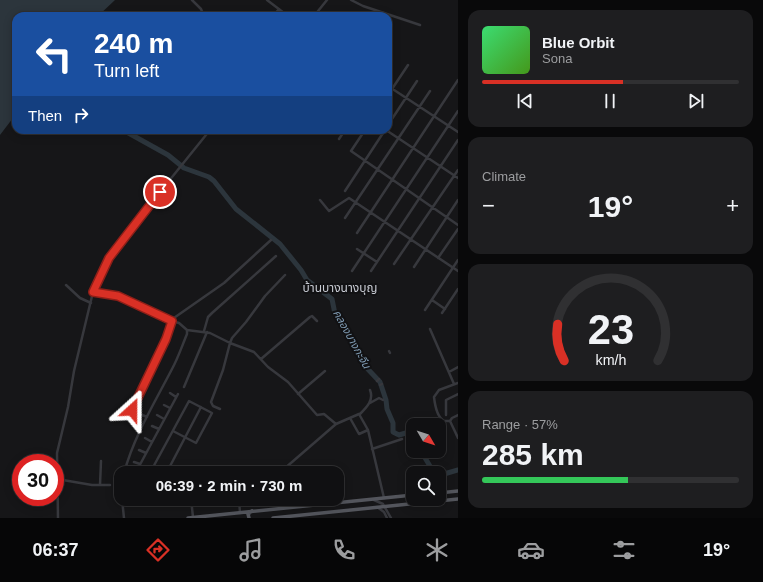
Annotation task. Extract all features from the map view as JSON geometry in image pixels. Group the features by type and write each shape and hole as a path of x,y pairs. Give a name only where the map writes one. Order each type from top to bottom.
{"main road":[{"path":"446,492 458,491"},
{"path":"188,518 406,496"},
{"path":"273,518 458,499"},
{"path":"249,518 248,514 252,511"},
{"path":"237,513 239,518"}],"street":[{"path":"192,0 202,12"},
{"path":"267,0 283,12"},
{"path":"317,12 327,0"},
{"path":"351,0 362,6 380,12"},
{"path":"392,16 420,25"},
{"path":"408,65 392,88 458,132"},
{"path":"357,233 458,80"},
{"path":"392,119 417,81"},
{"path":"454,86 458,89"},
{"path":"345,218 430,91"},
{"path":"352,271 458,111"},
{"path":"57,454 74,371 93,292 109,258 135,223 207,134"},
{"path":"339,139 342,134"},
{"path":"362,134 351,151 458,226"},
{"path":"345,191 383,134"},
{"path":"392,134 458,178"},
{"path":"370,271 458,140"},
{"path":"394,264 458,170"},
{"path":"320,200 330,211 349,198 458,271"},
{"path":"414,267 458,200"},
{"path":"438,258 458,229"},
{"path":"146,417 132,409 166,339 172,321 224,283 271,240"},
{"path":"357,249 377,262"},
{"path":"184,387 206,331 208,317 276,256"},
{"path":"425,310 458,260"},
{"path":"220,409 214,406 211,402 223,370 230,343 265,296 285,275"},
{"path":"66,285 80,298 90,303"},
{"path":"442,314 458,289"},
{"path":"93,292 118,296 172,321 179,322 187,330 195,332 206,331 230,343 254,352 268,368 284,378 317,415 324,414 336,424"},
{"path":"432,300 445,309"},
{"path":"261,359 310,316 312,316 316,321"},
{"path":"126,466 146,417 173,367 187,334 187,330"},
{"path":"430,330 454,384"},
{"path":"449,372 458,368"},
{"path":"298,394 325,371"},
{"path":"458,383 439,390 434,397 435,406 440,418 444,422 450,421 458,415"},
{"path":"289,466 336,424 360,414 372,397 370,390"},
{"path":"134,462 140,464 177,395 170,393"},
{"path":"446,415 446,400 458,394"},
{"path":"369,403 379,398 383,400"},
{"path":"154,466 189,401 212,413 196,443 173,431"},
{"path":"164,405 170,408"},
{"path":"171,466 201,407"},
{"path":"360,414 368,430 384,498"},
{"path":"157,415 164,419"},
{"path":"350,418 359,434 368,430"},
{"path":"450,421 458,436"},
{"path":"152,426 159,429"},
{"path":"145,438 152,442"},
{"path":"372,449 402,439"},
{"path":"139,450 146,453"},
{"path":"100,485 101,461"},
{"path":"64,480 78,483 110,485"},
{"path":"371,500 379,502 385,507 391,518"},
{"path":"58,506 58,518"},
{"path":"123,506 124,518"},
{"path":"192,506 193,518"},
{"path":"237,513 239,506"},
{"path":"377,507 384,512 387,518"}],"shaded area":[{"path":"0,0 115,0 102,12 12,12 12,119 0,135"}],"waterway":[{"name":"คลองบางกะจีน","path":"130,134 168,155 184,168 209,177 214,181 236,209 280,244 301,270 307,280 332,299 335,314 346,327 358,349 364,365 380,382 386,400 387,409 393,423 393,432 399,435 406,433"},
{"name":"คลองบางกะจีน","path":"425,458 430,466"},
{"name":"คลองบางกะจีน","path":"446,473 458,470"}],"district":[{"name":"บ้านบางนางบุญ","path":"340,288"}],"route":[{"path":"132,410 166,339 172,321 118,296 93,292 109,258 160,192"}]}
